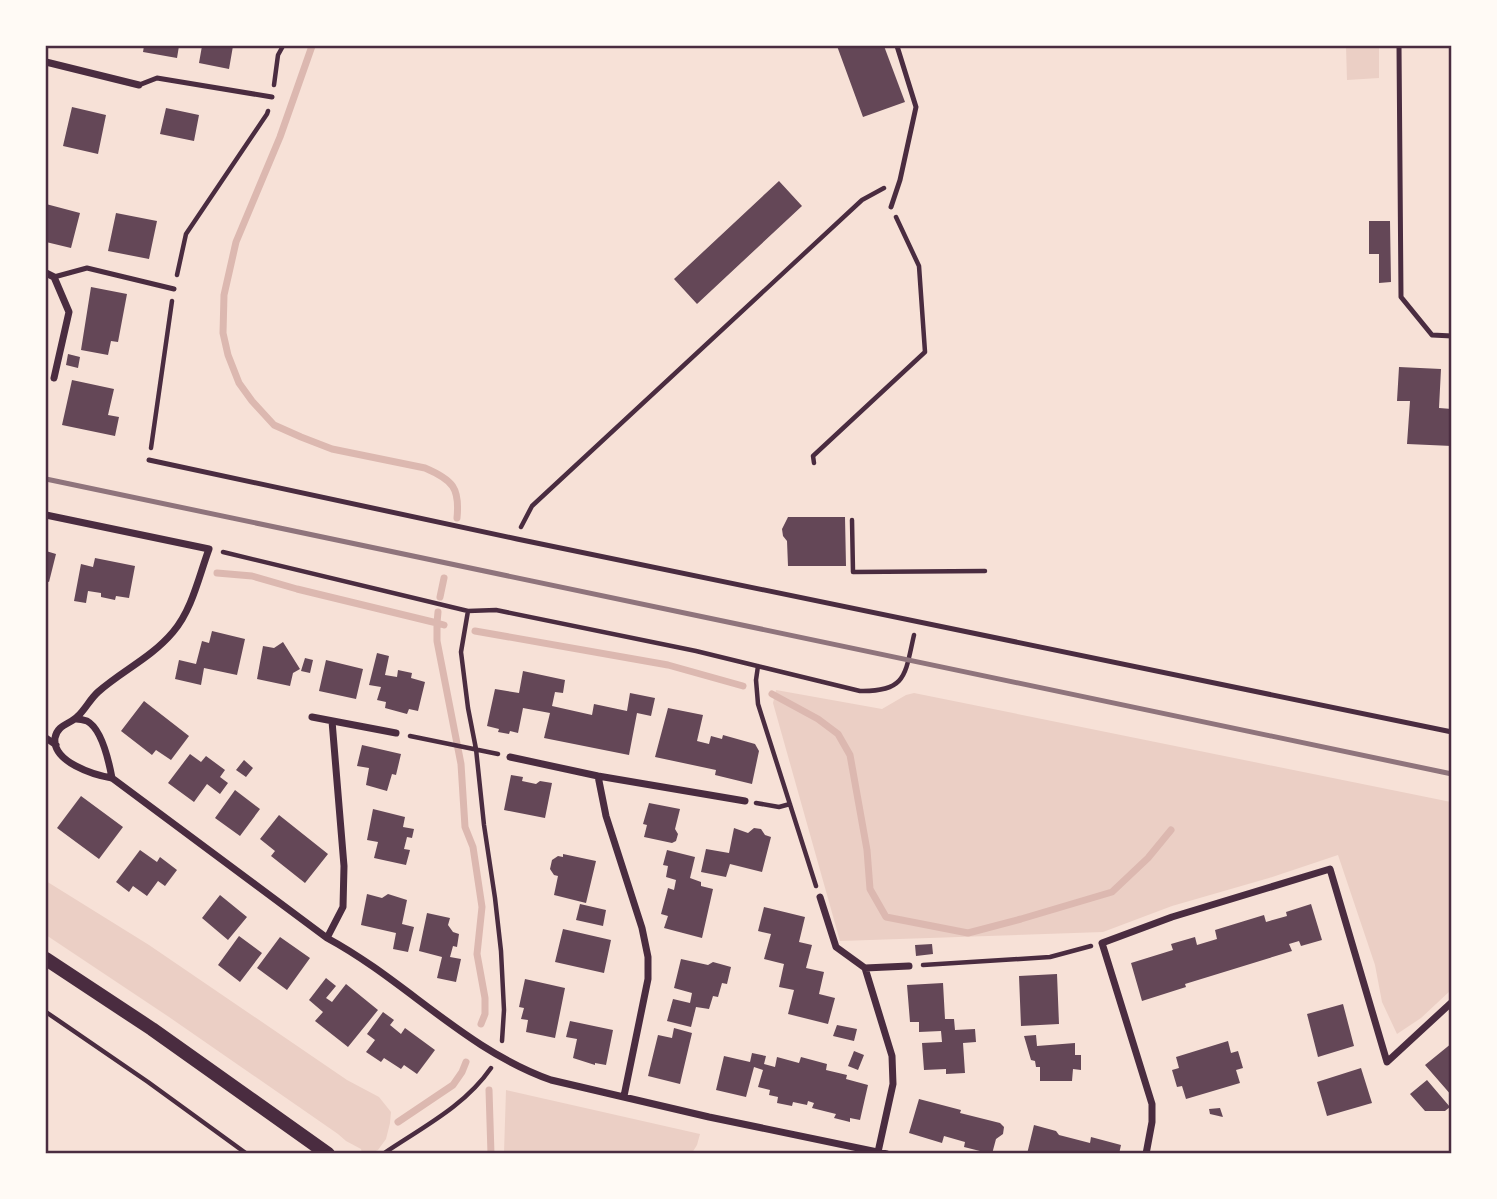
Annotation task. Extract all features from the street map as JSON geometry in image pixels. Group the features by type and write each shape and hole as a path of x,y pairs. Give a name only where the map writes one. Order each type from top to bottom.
{"main road":[{"path":"46,959 152,1029 328,1153"}],"street":[{"path":"46,62 139,85"},
{"path":"46,273 54,277 69,312 54,378"},
{"path":"46,514 209,549 190,604 176,629 157,650 97,693 76,719"},
{"path":"312,717 396,733"},
{"path":"56,745 55,737 65,723 76,719 85,720 95,728 103,745 112,778"},
{"path":"327,938 343,907 344,866 332,721"},
{"path":"46,738 71,762 93,774 112,778 327,938 351,951 498,1056 529,1072 551,1080 709,1117 883,1153 893,1084 892,1056 865,968 836,947 820,897"},
{"path":"510,757 598,776 745,801"},
{"path":"598,776 606,816 642,928 648,957 648,979 624,1096"},
{"path":"1146,1153 1152,1122 1152,1104 1102,943 1172,917 1330,869 1387,1062 1451,1002"},
{"path":"865,968 909,966"}],"lane":[{"path":"891,207 900,180 916,107 897,46"},
{"path":"1399,46 1401,297 1432,335 1451,336"},
{"path":"139,85 157,78 272,97"},
{"path":"54,277 87,268 174,289"},
{"path":"149,460 1451,732"}],"path":[{"path":"149,460 174,289 186,234 267,114 278,55 283,46"},
{"path":"517,539 532,506 862,200 900,180"},
{"path":"814,463 813,456 926,352 919,266 891,207"},
{"path":"852,520 853,572 985,571"},
{"path":"209,549 468,611 496,610 696,651 860,691 891,688 900,680 906,670 918,621"},
{"path":"383,1153 459,1103 485,1076 498,1056 503,1037 501,951 461,652 468,611"},
{"path":"758,666 758,704 820,897"},
{"path":"396,733 510,757"},
{"path":"745,801 779,807 790,804"},
{"path":"909,966 1050,957 1102,943"},
{"path":"46,1012 247,1153"}],"shaded area":[{"path":"1346,46 1379,46 1379,78 1347,80"},
{"path":"776,690 882,709 914,693 1451,802 1451,990 1421,1018 1397,1034 1382,1002 1375,965 1338,855 1172,906 1103,932 840,941 773,703"},
{"path":"46,881 149,945 347,1080 379,1097 391,1112 386,1139 378,1150 362,1153 361,1149 46,935"},
{"path":"506,1090 700,1134 692,1153 504,1153"}],"building":[{"path":"144,46 179,46 177,58 143,52"},
{"path":"202,46 233,46 229,69 199,63"},
{"path":"837,46 884,46 905,102 863,117"},
{"path":"72,107 106,115 98,154 63,146"},
{"path":"166,108 199,115 194,141 160,134"},
{"path":"779,181 802,206 697,304 674,279"},
{"path":"46,204 80,213 71,248 46,242"},
{"path":"116,213 157,221 149,259 108,251"},
{"path":"1369,221 1390,221 1391,282 1379,283 1379,254 1369,254"},
{"path":"91,287 127,294 118,342 111,341 108,355 81,350"},
{"path":"68,354 80,357 78,368 66,365"},
{"path":"1399,367 1441,369 1439,408 1452,409 1452,446 1407,444 1410,401 1397,401"},
{"path":"72,380 114,389 108,415 119,417 115,436 62,425"},
{"path":"788,517 845,517 846,566 788,566 787,541 782,529"},
{"path":"46,551 56,554 49,582 46,581"},
{"path":"95,558 135,566 129,598 116,596 115,600 101,597 101,593 88,591 86,603 74,601 81,564 93,567"},
{"path":"212,631 245,639 237,675 204,668 201,685 175,679 179,660 196,664 202,641 209,643"},
{"path":"283,642 300,669 293,673 290,686 257,679 263,646 274,648"},
{"path":"377,653 389,656 385,675 397,677 398,670 412,673 411,678 425,682 418,711 409,709 407,714 385,708 386,702 377,700 381,687 369,685"},
{"path":"305,658 313,660 310,673 301,671"},
{"path":"326,660 363,669 356,699 319,691"},
{"path":"523,671 565,680 563,693 555,692 552,706 592,715 594,704 627,711 630,693 655,698 651,716 637,713 629,755 544,738 550,713 523,708 518,733 498,732 499,729 487,726 495,689 519,693"},
{"path":"144,701 189,736 171,760 156,750 152,755 121,731"},
{"path":"668,708 703,715 697,741 709,744 711,736 722,739 723,735 755,744 759,751 752,784 715,775 716,770 655,757"},
{"path":"362,745 401,754 396,775 392,774 387,791 366,785 369,768 357,766"},
{"path":"190,754 201,762 206,756 225,770 220,777 228,783 220,794 207,784 194,802 168,783"},
{"path":"244,760 253,768 246,777 236,770"},
{"path":"511,775 523,777 522,781 536,784 540,781 552,783 545,818 504,810"},
{"path":"235,790 260,809 240,836 215,818"},
{"path":"81,796 123,827 99,859 57,828"},
{"path":"649,803 680,809 675,829 678,834 676,841 672,843 644,837 647,825 643,824"},
{"path":"373,809 405,817 403,827 414,829 412,838 407,837 404,849 410,850 406,865 374,858 378,842 367,840"},
{"path":"279,815 328,854 305,883 271,856 275,851 260,839"},
{"path":"734,828 748,833 754,828 761,829 765,835 771,837 762,872 730,864 726,877 701,872 706,849 729,853"},
{"path":"140,850 157,862 160,857 177,870 165,886 158,881 147,896 133,886 129,892 116,882"},
{"path":"667,850 695,857 690,878 701,882 701,886 713,889 702,938 664,928 668,916 661,914 668,888 674,890 676,880 666,877 668,866 663,865"},
{"path":"563,854 596,861 586,903 554,895 558,876 550,869 552,860 558,856 563,857"},
{"path":"367,894 382,898 388,894 407,900 402,924 414,927 408,952 393,949 396,933 361,925"},
{"path":"220,895 247,917 228,940 202,918"},
{"path":"580,904 606,910 603,926 576,920"},
{"path":"1311,904 1322,940 1301,946 1299,941 1289,944 1292,951 1185,984 1186,987 1142,1001 1131,963 1173,950 1171,944 1195,937 1197,945 1217,939 1215,930 1264,915 1266,922 1287,916 1286,912"},
{"path":"764,907 805,917 799,942 812,945 806,968 824,972 819,994 835,998 828,1024 788,1014 794,990 779,987 784,964 764,959 771,934 758,931"},
{"path":"427,913 450,918 448,925 453,932 459,934 457,947 453,946 450,957 461,959 456,982 437,978 442,957 419,951"},
{"path":"563,929 611,940 604,973 555,962"},
{"path":"239,936 262,953 240,982 218,965"},
{"path":"280,937 310,958 287,990 257,968"},
{"path":"932,944 933,954 916,956 915,945"},
{"path":"681,959 731,967 727,984 722,983 718,997 713,996 709,1009 696,1007 691,1027 667,1021 673,999 690,1003 692,993 674,988"},
{"path":"1057,974 1059,1024 1021,1026 1019,976"},
{"path":"326,978 336,986 326,998 332,1002 346,984 378,1010 348,1047 315,1021 323,1012 309,1000"},
{"path":"525,979 565,988 555,1038 526,1032 528,1020 521,1019 524,1008 519,1007"},
{"path":"943,983 945,1019 954,1019 955,1030 975,1029 976,1042 963,1043 965,1073 946,1074 946,1069 924,1070 922,1043 942,1042 941,1031 919,1032 919,1022 910,1022 907,985"},
{"path":"1343,1004 1354,1046 1318,1057 1307,1014"},
{"path":"383,1012 394,1020 390,1025 401,1034 405,1028 435,1050 417,1074 404,1065 401,1069 384,1058 381,1062 366,1052 375,1040 367,1034"},
{"path":"570,1021 613,1030 606,1065 595,1065 573,1058 577,1039 566,1037"},
{"path":"837,1025 857,1029 854,1041 833,1036"},
{"path":"674,1028 692,1033 680,1084 648,1076 658,1035 672,1038"},
{"path":"1036,1035 1037,1046 1075,1043 1075,1055 1081,1055 1081,1070 1073,1069 1072,1081 1040,1081 1040,1067 1036,1067 1035,1061 1031,1060 1024,1036"},
{"path":"1228,1041 1231,1053 1238,1051 1243,1068 1236,1070 1240,1083 1186,1099 1182,1086 1177,1087 1172,1070 1179,1068 1176,1057"},
{"path":"1452,1043 1452,1096 1425,1065"},
{"path":"854,1051 864,1055 858,1070 848,1066"},
{"path":"752,1053 766,1056 764,1064 775,1067 777,1057 799,1063 801,1057 827,1064 826,1070 847,1075 846,1079 868,1085 860,1120 850,1118 850,1122 834,1118 836,1114 812,1108 814,1103 808,1101 807,1105 793,1102 792,1106 777,1103 778,1097 769,1095 770,1090 758,1087 763,1070 754,1067 746,1097 716,1090 724,1056 750,1062"},
{"path":"1361,1068 1372,1103 1327,1116 1317,1082"},
{"path":"1427,1080 1450,1107 1445,1111 1425,1111 1410,1094"},
{"path":"919,1099 1000,1123 1004,1127 1003,1134 996,1139 992,1154 964,1147 965,1142 944,1136 942,1143 909,1133"},
{"path":"1220,1108 1223,1117 1210,1114 1209,1109"},
{"path":"1034,1125 1090,1143 1091,1137 1121,1145 1119,1154 1027,1154"}],"waterway":[{"path":"312,46 280,137 236,242 224,295 223,333 228,355 239,383 274,425 332,449 435,472 448,481 456,492 457,518"},
{"path":"217,573 252,576 437,623 438,612"},
{"path":"440,597 444,578"},
{"path":"444,625 437,623 437,641 461,764 465,827 473,847 482,907 477,954 485,998 485,1014 481,1024"},
{"path":"475,631 668,665 743,686"},
{"path":"772,694 818,719 838,734 850,755 867,850 870,889 886,917 968,933 1112,892 1148,858 1171,830"},
{"path":"398,1122 453,1085 466,1062"},
{"path":"489,1090 491,1154"}],"railway":[{"path":"46,479 1452,774"}]}
